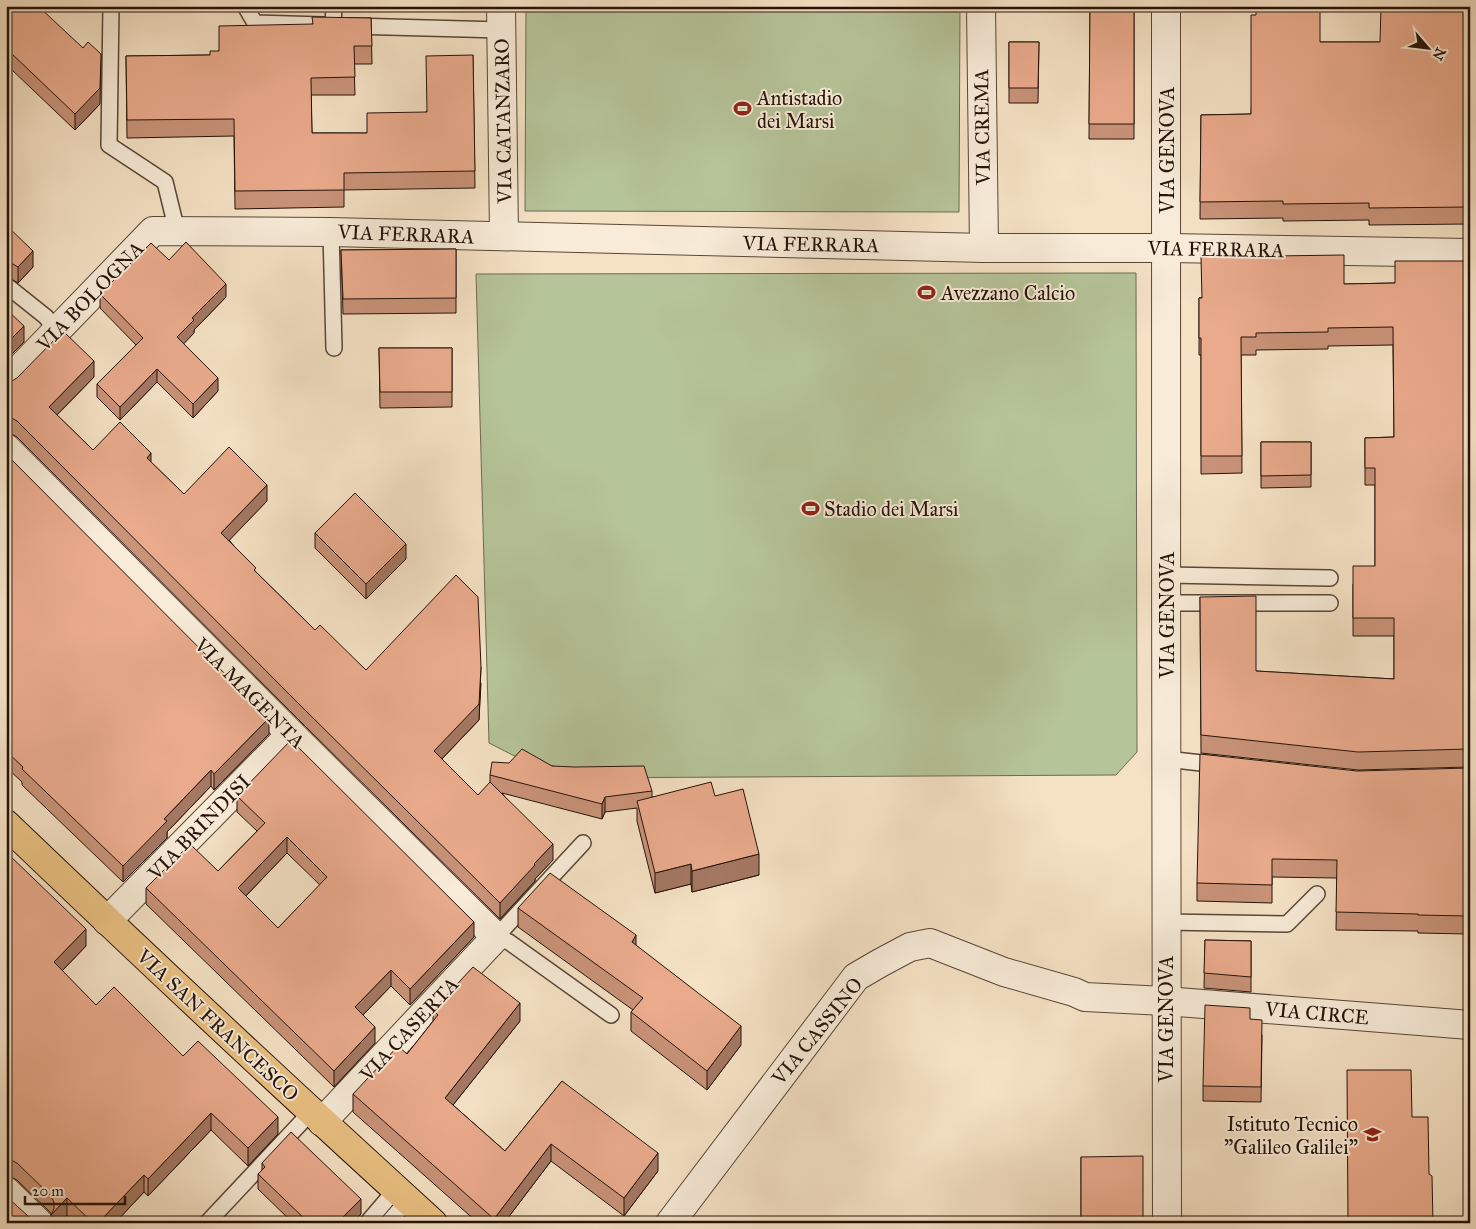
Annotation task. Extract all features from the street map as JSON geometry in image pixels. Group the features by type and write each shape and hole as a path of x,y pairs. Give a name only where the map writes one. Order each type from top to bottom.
{"main road":[{"name":"VIA SAN FRANCESCO","path":"6,824 107,921 432,1223"}],"street":[{"name":"VIA CREMA","path":"980,6 984,248"},
{"name":"VIA GENOVA","path":"1166,6 1168,248 1165,1001 1167,1223"},
{"name":"VIA CATANZARO","path":"502,18 504,236"},
{"name":"VIA FERRARA","path":"165,231 331,232 984,248 1168,248 1470,253"},
{"name":"VIA BOLOGNA","path":"6,383 56,331 165,231"},
{"name":"VIA MAGENTA","path":"6,448 290,734 496,937"},
{"name":"VIA BRINDISI","path":"107,921 290,734"},
{"name":"VIA CASERTA","path":"317,1117 496,937"},
{"name":"VIA CASSINO","path":"670,1223 856,977 910,947 930,943 1004,972 1074,992 1085,997 1165,1001"},
{"name":"VIA CIRCE","path":"1165,1001 1470,1025"},
{"path":"6,1191 39,1223"}],"lane":[{"path":"111,6 109,145 165,182 165,231"},
{"path":"245,6 255,23 333,25 502,18"},
{"path":"333,25 334,6"},
{"path":"331,232 334,348"},
{"path":"6,285 46,317 56,331"},
{"path":"1167,574 1330,578"},
{"path":"1166,603 1330,602"},
{"path":"1166,759 1233,766"},
{"path":"584,843 496,937 509,942 611,1015"},
{"path":"1165,922 1287,924 1317,894"},
{"path":"206,1223 317,1117"},
{"path":"367,1223 402,1195"},
{"path":"388,1223 402,1195"}],"green space":[{"name":"Antistadio dei Marsi","path":"526,6 960,6 959,212 525,211"},
{"name":"Stadio dei Marsi","path":"1136,273 1137,752 1116,775 558,778 489,743 476,274"}],"building":[{"path":"9,6 38,6 83,48 88,42 101,54 100,88 75,114 11,53 6,58 6,9"},
{"path":"1090,6 1134,6 1134,124 1089,124"},
{"path":"1256,6 1320,6 1320,42 1380,42 1381,6 1467,6 1468,207 1369,208 1369,203 1283,204 1283,201 1200,202 1201,115 1251,114 1251,15 1256,15"},
{"path":"312,17 371,18 372,46 354,46 355,77 311,78 312,133 367,133 367,113 427,112 426,56 473,55 475,171 344,173 344,190 235,191 234,119 127,120 126,56 210,55 210,51 219,51 219,26 313,24"},
{"path":"1009,42 1039,42 1038,88 1009,88"},
{"path":"6,225 33,251 18,267 6,260"},
{"path":"186,242 226,284 192,318 194,320 177,337 218,378 193,404 157,369 120,407 97,384 143,338 100,294 151,243 169,260"},
{"path":"456,249 456,298 343,299 341,250"},
{"path":"1344,255 1344,284 1395,283 1395,261 1466,261 1469,749 1358,752 1201,735 1200,597 1256,596 1256,671 1394,679 1394,618 1353,618 1353,566 1375,566 1375,468 1365,468 1365,438 1394,437 1393,327 1328,328 1328,332 1256,333 1256,337 1241,337 1242,456 1201,456 1199,298 1202,298 1201,257"},
{"path":"6,309 24,326 6,344"},
{"path":"63,331 94,361 49,407 93,450 120,422 151,453 147,458 184,494 229,447 267,485 221,533 256,568 254,570 315,630 320,625 366,670 456,575 478,597 481,667 479,704 434,751 478,795 490,782 553,844 500,903 17,421 6,417 6,382 17,378"},
{"path":"379,348 452,348 452,392 380,392"},
{"path":"1261,442 1311,442 1311,475 1261,476"},
{"path":"6,454 269,718 214,774 211,770 164,819 167,821 123,866 22,769 23,767 6,751"},
{"path":"355,493 406,544 366,584 315,533"},
{"path":"291,740 474,922 410,989 391,970 355,1007 375,1027 334,1071 146,888 190,844 218,871 265,823 237,796","holes":["287,837 327,877 278,928 238,888"]},
{"path":"522,749 552,766 644,766 652,791 605,797 602,804 490,775 492,762 509,763"},
{"path":"1200,754 1357,771 1469,768 1467,916 1336,912 1337,860 1272,859 1272,885 1197,883"},
{"path":"711,782 715,796 743,789 759,854 692,871 691,864 655,873 637,801"},
{"path":"6,852 86,929 54,962 96,1005 114,987 183,1056 198,1041 278,1117 248,1148 211,1113 148,1179 144,1175 98,1223 93,1223 67,1198 51,1215 54,1209 54,1202 50,1195 17,1163 6,1159"},
{"path":"550,873 636,935 632,942 741,1026 707,1071 631,1012 643,998 518,908"},
{"path":"1205,940 1251,941 1251,977 1204,973"},
{"path":"473,967 520,1003 445,1098 505,1151 562,1081 658,1153 624,1198 551,1144 494,1219 353,1094 398,1046 407,1054 438,1015 433,1010"},
{"path":"1205,1005 1250,1008 1250,1019 1262,1020 1261,1087 1203,1086"},
{"path":"1347,1070 1411,1070 1412,1117 1428,1117 1429,1174 1432,1176 1433,1223 1348,1223"},
{"path":"291,1132 361,1199 337,1223 309,1223 258,1174 265,1167 262,1163"},
{"path":"1143,1156 1143,1223 1089,1223 1089,1220 1081,1220 1081,1157"},
{"path":"6,1196 36,1221 43,1221 49,1218 44,1223 6,1223"}],"place":[{"name":"Antistadio dei Marsi","path":"743,109"},
{"name":"Avezzano Calcio","path":"927,293"},
{"name":"Stadio dei Marsi","path":"810,509"},
{"name":"Istituto Tecnico \"Galileo Galilei\"","path":"1372,1135"}]}
